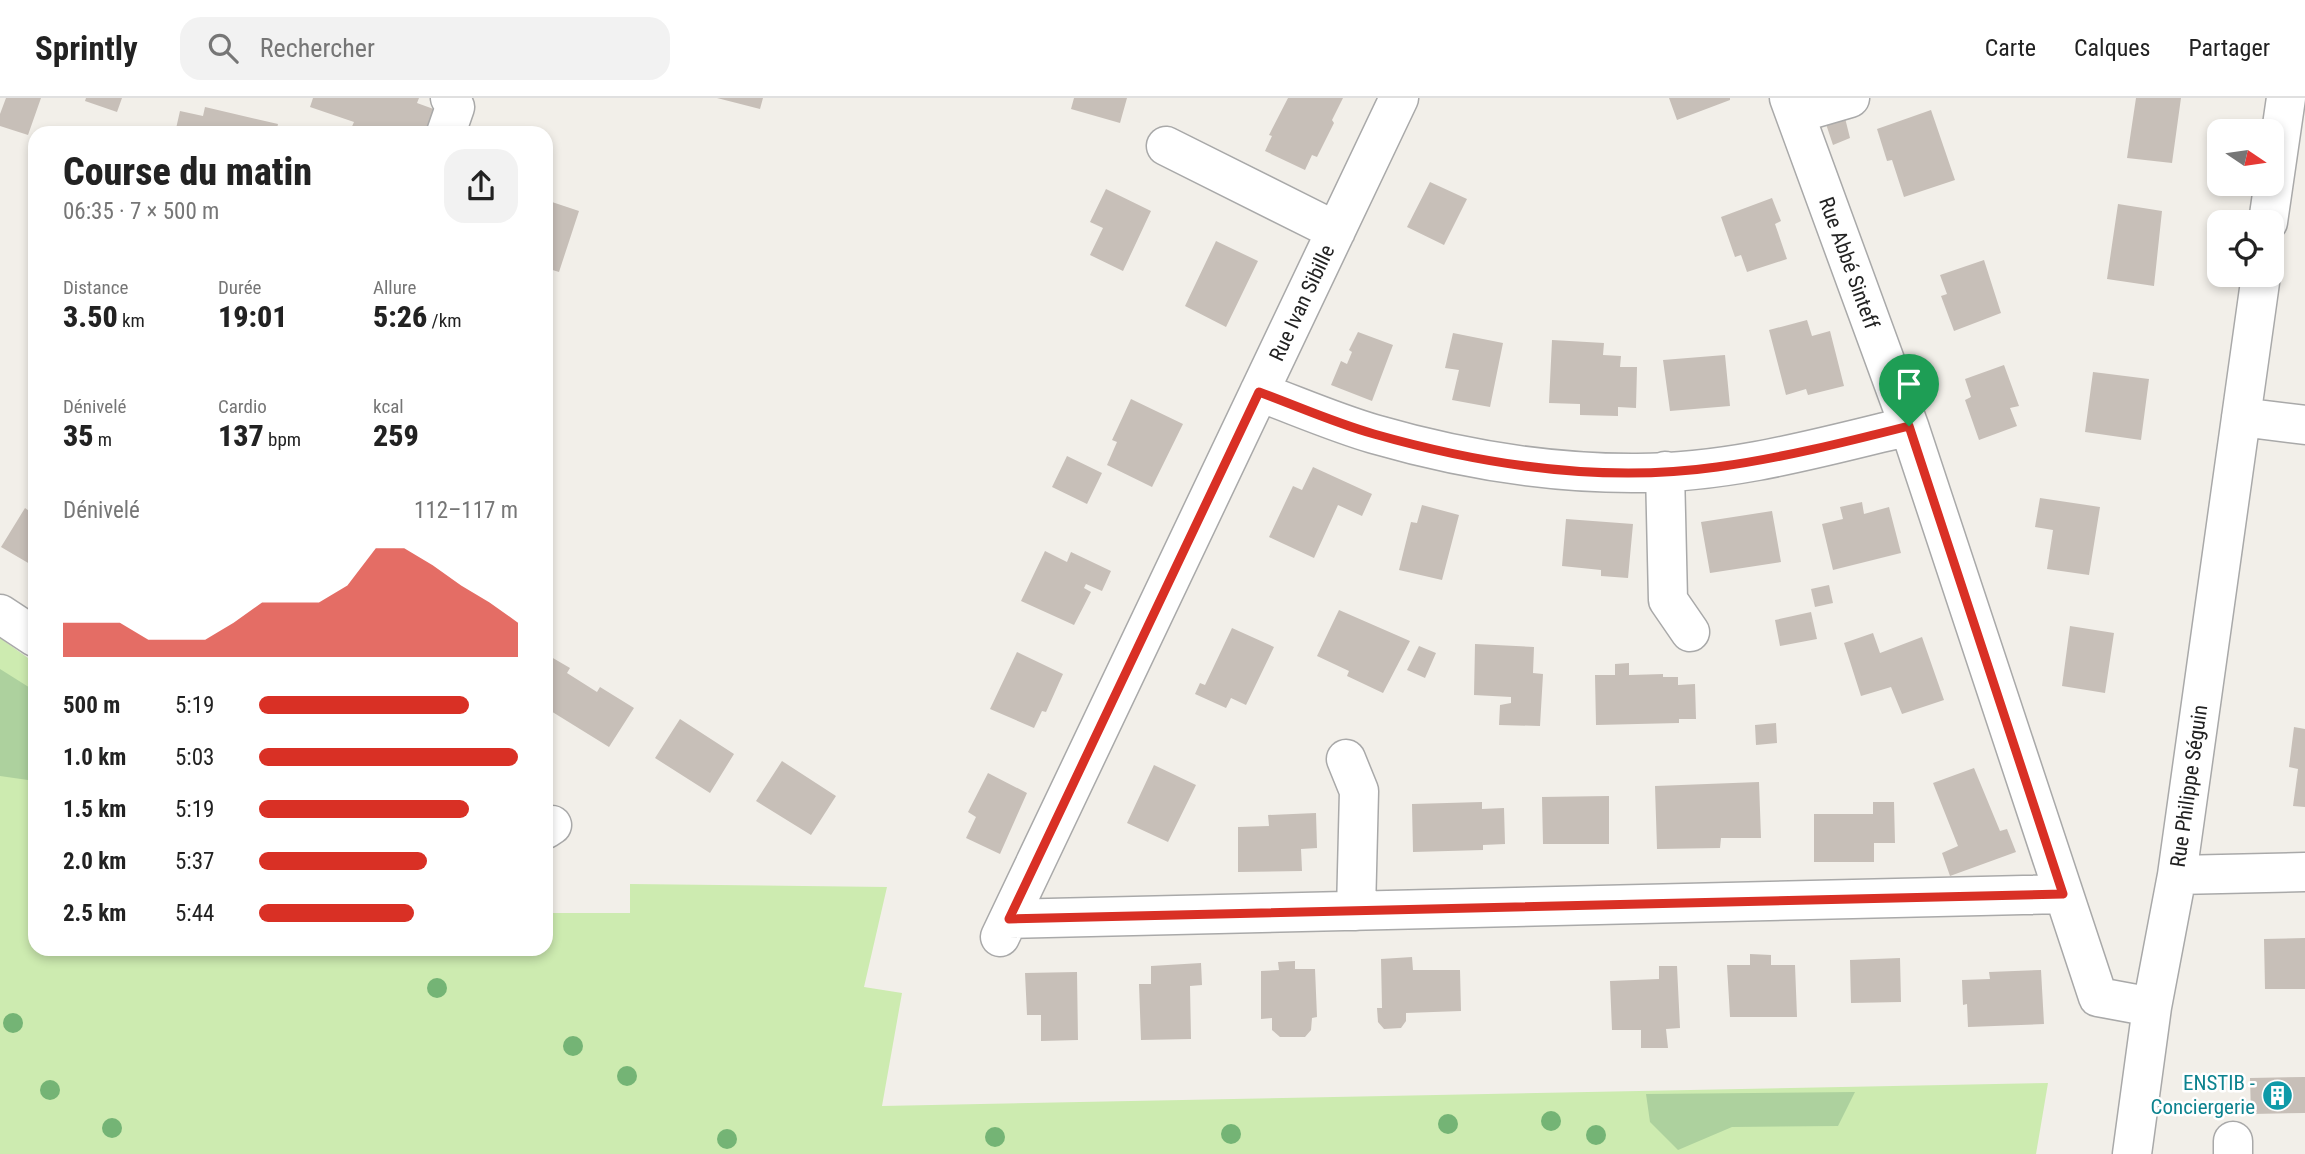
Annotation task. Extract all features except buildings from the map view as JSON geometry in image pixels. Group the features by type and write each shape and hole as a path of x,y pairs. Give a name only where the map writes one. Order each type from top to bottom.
{"street":[{"path":"448,126 455,107 450,98"},
{"name":"Rue Ivan Sibille","path":"1356,911 1003,931 1399,98"},
{"name":"Rue Abbé Sinteff","path":"1850,98 1792,106 1909,426 2098,997 2152,1007"},
{"path":"2270,210 2286,98"},
{"name":"Rue Ivan Sibille","path":"1166,146 1336,231"},
{"name":"Rue Philippe Séguin","path":"2132,1154 2152,1007 2177,875 2259,287"},
{"path":"1259,392 1371,433 1484,459 1619,473 1715,468 1805,452 1909,426"},
{"path":"2241,417 2305,425"},
{"path":"1665,471 1668,600 1690,632"},
{"path":"0,614 28,632"},
{"path":"1346,759 1359,791 1356,911 2063,894"},
{"path":"2177,875 2305,872"}],"green space":[{"path":"0,638 28,658 28,956 553,956 553,913 630,913 630,884 887,887 864,987 902,993 882,1106 2048,1083 2036,1154 0,1154"},
{"path":"0,669 28,687 28,780 0,776"},
{"path":"1855,1092 1838,1126 1732,1127 1678,1150 1650,1122 1646,1094"}],"place":[{"name":"ENSTIB - Conciergerie","path":"2278,1095"}],"route":[{"path":"1259,392 1371,433 1420,446 1484,459 1551,468 1633,473 1715,468 1805,452 1909,426 2063,894 1009,919 1259,392"}]}
